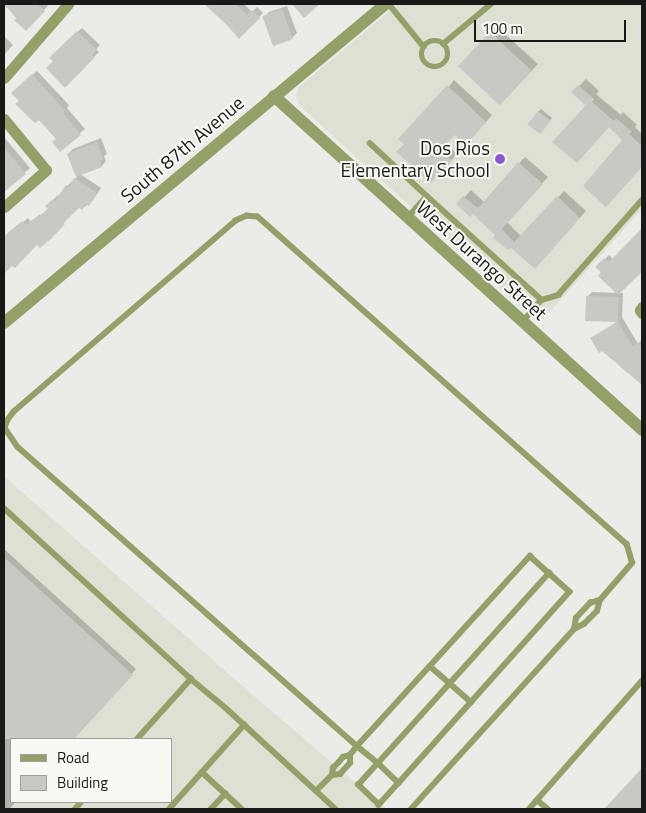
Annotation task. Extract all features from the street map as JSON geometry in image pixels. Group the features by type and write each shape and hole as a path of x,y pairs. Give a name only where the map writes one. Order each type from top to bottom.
{"street":[{"path":"4,78 68,4"},
{"name":"South 87th Avenue","path":"4,323 385,4"},
{"name":"West Durango Street","path":"274,96 642,430"},
{"path":"4,119 46,170 4,207"}],"lane":[{"path":"389,4 424,47 424,60 430,65 438,66 448,56 443,44"},
{"path":"424,47 431,42 443,44 491,4"},
{"path":"370,143 542,300"},
{"path":"408,218 427,196"},
{"path":"523,322 542,300 558,295 642,200"},
{"path":"399,782 18,447 5,428 14,412 236,221 247,216 257,217 267,225 627,545 632,563 600,600 597,611 584,624 574,629 411,809"},
{"path":"4,508 191,680 244,725 336,809"},
{"path":"316,791 332,775 340,774 350,762 350,755 357,746 530,556 549,573 570,592 379,805 358,785 549,573"},
{"path":"574,629 576,618 590,603 600,600"},
{"path":"430,666 471,702"},
{"path":"138,738 191,680"},
{"path":"529,809 642,681"},
{"path":"169,809 244,725"},
{"path":"202,772 242,809"},
{"path":"211,809 225,794"},
{"path":"537,800 548,809"}],"shaded area":[{"name":"Dos Rios Elementary School","path":"398,4 642,4 642,209 539,324 299,105 296,95 299,87"},
{"path":"4,476 246,689 386,809 4,809"}],"building":[{"path":"4,4 37,4 45,11 26,31 14,20 17,18"},
{"path":"204,4 236,4 247,15 252,10 260,18 239,39"},
{"path":"292,4 320,4 304,18"},
{"path":"282,9 293,39 273,46 262,16"},
{"path":"77,31 97,50 92,55 95,57 65,88 46,68 53,61 49,58"},
{"path":"490,32 532,71 500,105 458,66"},
{"path":"32,74 65,111 63,113 81,135 60,152 52,142 56,139 39,120 35,123 15,104 19,101 11,93"},
{"path":"447,85 486,122 465,146 455,135 440,150 452,161 431,183 396,152 404,144 398,139"},
{"path":"578,85 593,98 591,101 614,121 616,118 632,132 629,134 642,146 642,167 606,207 583,186 622,140 609,127 577,163 552,142 588,103 585,105 571,92"},
{"path":"538,111 551,121 540,134 528,124"},
{"path":"97,142 103,159 100,161 102,167 76,177 67,154"},
{"path":"4,147 26,174 4,192"},
{"path":"518,162 543,184 502,229 514,242 557,196 580,218 535,269 511,248 508,250 493,238 495,235 473,214 470,217 456,204 463,196 478,208"},
{"path":"74,178 97,193 89,206 86,204 82,210 79,208 63,223 65,224 52,238 40,248 37,245 15,268 12,266 4,274 4,236 22,221 26,225 36,219 48,209 45,206 53,199 55,201 66,185 69,187"},
{"path":"642,228 642,272 618,295 598,276 601,272 595,267 604,258 609,262"},
{"path":"586,296 619,297 618,322 633,347 637,342 642,347 642,385 602,351 599,353 590,338 617,322 585,321"},
{"path":"4,557 133,675 75,738 4,739"},
{"path":"642,768 642,809 604,809"}],"place":[{"name":"Dos Rios Elementary School","path":"500,159"}]}
